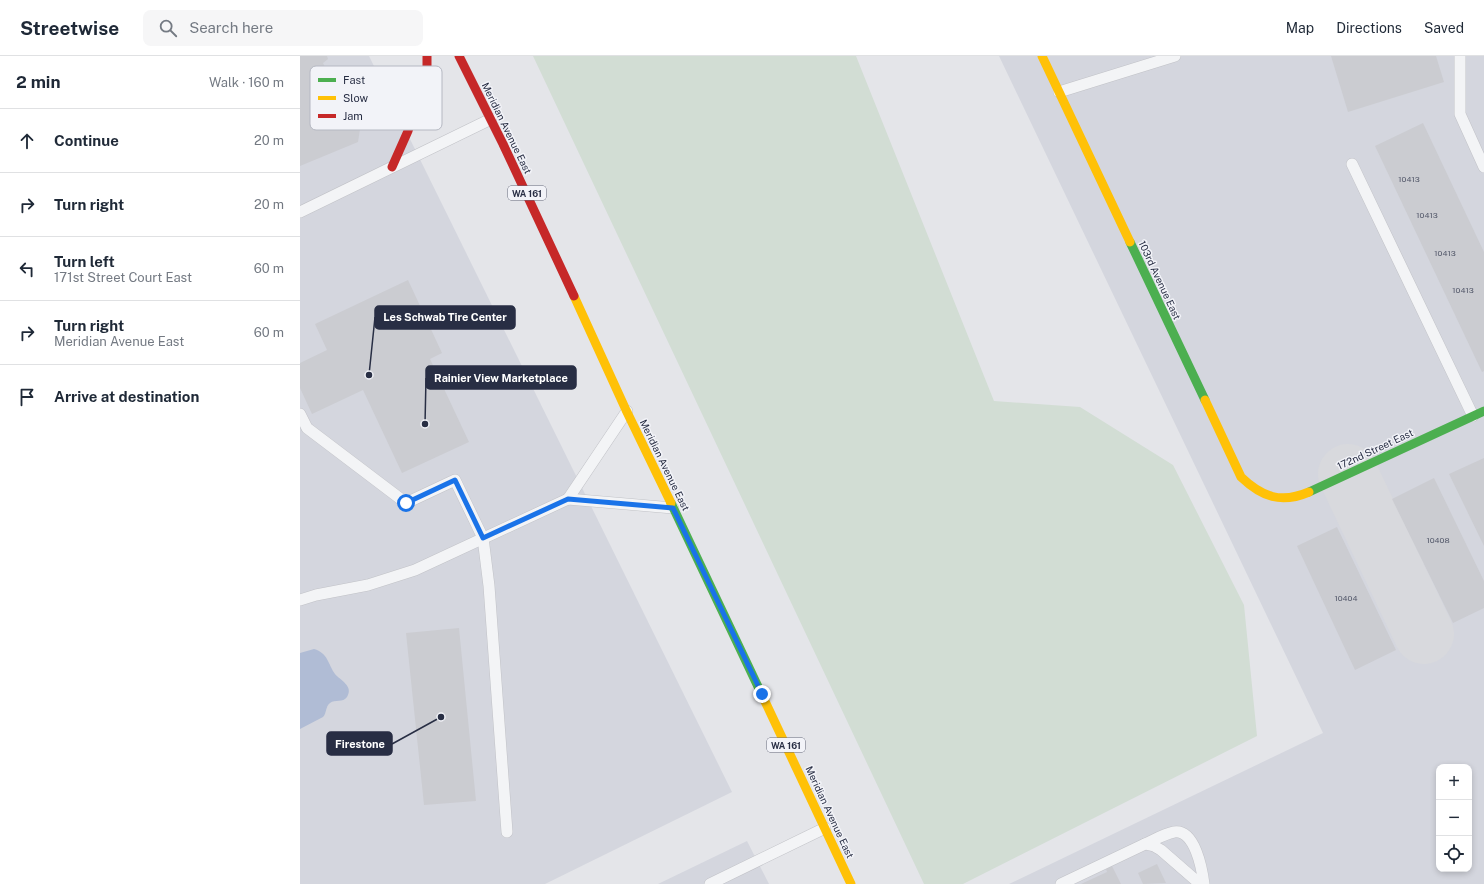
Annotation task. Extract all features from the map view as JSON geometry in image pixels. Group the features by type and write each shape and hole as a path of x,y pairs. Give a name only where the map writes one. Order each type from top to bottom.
{"main road":[{"name":"Meridian Avenue East","path":"459,56 491,118 592,332 627,411 851,884"},
{"name":"103rd Avenue East","path":"1042,56 1240,477 1261,495 1273,497"},
{"path":"392,167 408,130"},
{"name":"172nd Street East","path":"1273,497 1290,498 1306,493 1484,411"}],"lane":[{"path":"1059,92 1175,56"},
{"path":"1460,56 1460,114 1484,167"},
{"path":"300,212 491,118"},
{"path":"1352,164 1473,416"},
{"path":"568,499 627,411"},
{"path":"300,414 306,428 406,503 455,480 483,538 489,586 506,832"},
{"path":"300,600 316,595 368,586 415,570 568,499 673,508"},
{"path":"710,884 825,828"},
{"path":"1061,884 1145,844 1175,832 1184,834 1194,846 1199,859 1204,884"},
{"path":"1145,844 1154,846 1161,850 1200,884"}],"shaded area":[{"path":"300,56 369,56 374,66 310,66 310,130 405,130 732,792 545,884 300,884"},
{"path":"533,56 856,56 994,401 1080,407 1173,465 1244,605 1257,736 963,884 924,884"},
{"path":"999,56 1484,56 1484,884 1009,884 1323,733"},
{"path":"747,841 769,884 658,884"}],"water":[{"path":"314,649 325,656 335,674 348,686 349,693 345,699 330,703 327,706 323,717 300,729 300,653"}],"building":[{"path":"300,56 327,56 328,59 323,63 324,66 310,66 310,130 360,130 358,142 300,166"},
{"path":"1331,56 1436,56 1444,82 1348,112"},
{"path":"1423,123 1484,252 1484,371 1482,372 1375,146"},
{"path":"408,280 442,353 430,359 469,442 402,473 363,390 312,414 300,388 300,363 327,350 315,324"},
{"path":"1484,458 1484,546 1449,474"},
{"path":"1434,478 1484,581 1484,608 1453,623 1392,499"},
{"path":"1337,527 1396,650 1355,670 1297,546"},
{"path":"459,628 476,801 424,805 406,633"},
{"path":"1157,864 1166,883 1143,884 1138,873"},
{"path":"1112,866 1121,884 1081,884 1107,872 1106,869"}],"taxiway":[{"path":"1348,474 1424,634"}],"traffic: fast":[{"path":"1130,242 1205,400"},
{"path":"1309,492 1484,411"},
{"path":"671,503 762,695"}],"traffic: slow":[{"path":"1042,56 1130,242"},
{"path":"574,296 626,410 671,503"},
{"path":"1205,400 1241,477 1264,494 1281,498 1290,498 1309,492"},
{"path":"762,695 851,884"}],"traffic: jam":[{"path":"427,56 427,66"},
{"path":"459,56 503,144 574,296"},
{"path":"392,167 408,130"}],"place":[{"name":"Les Schwab Tire Center","path":"369,375"},
{"name":"Rainier View Marketplace","path":"425,424"},
{"name":"Firestone","path":"441,717"}],"route":[{"path":"406,503 455,480 483,538 568,499 673,508 762,694"}]}
